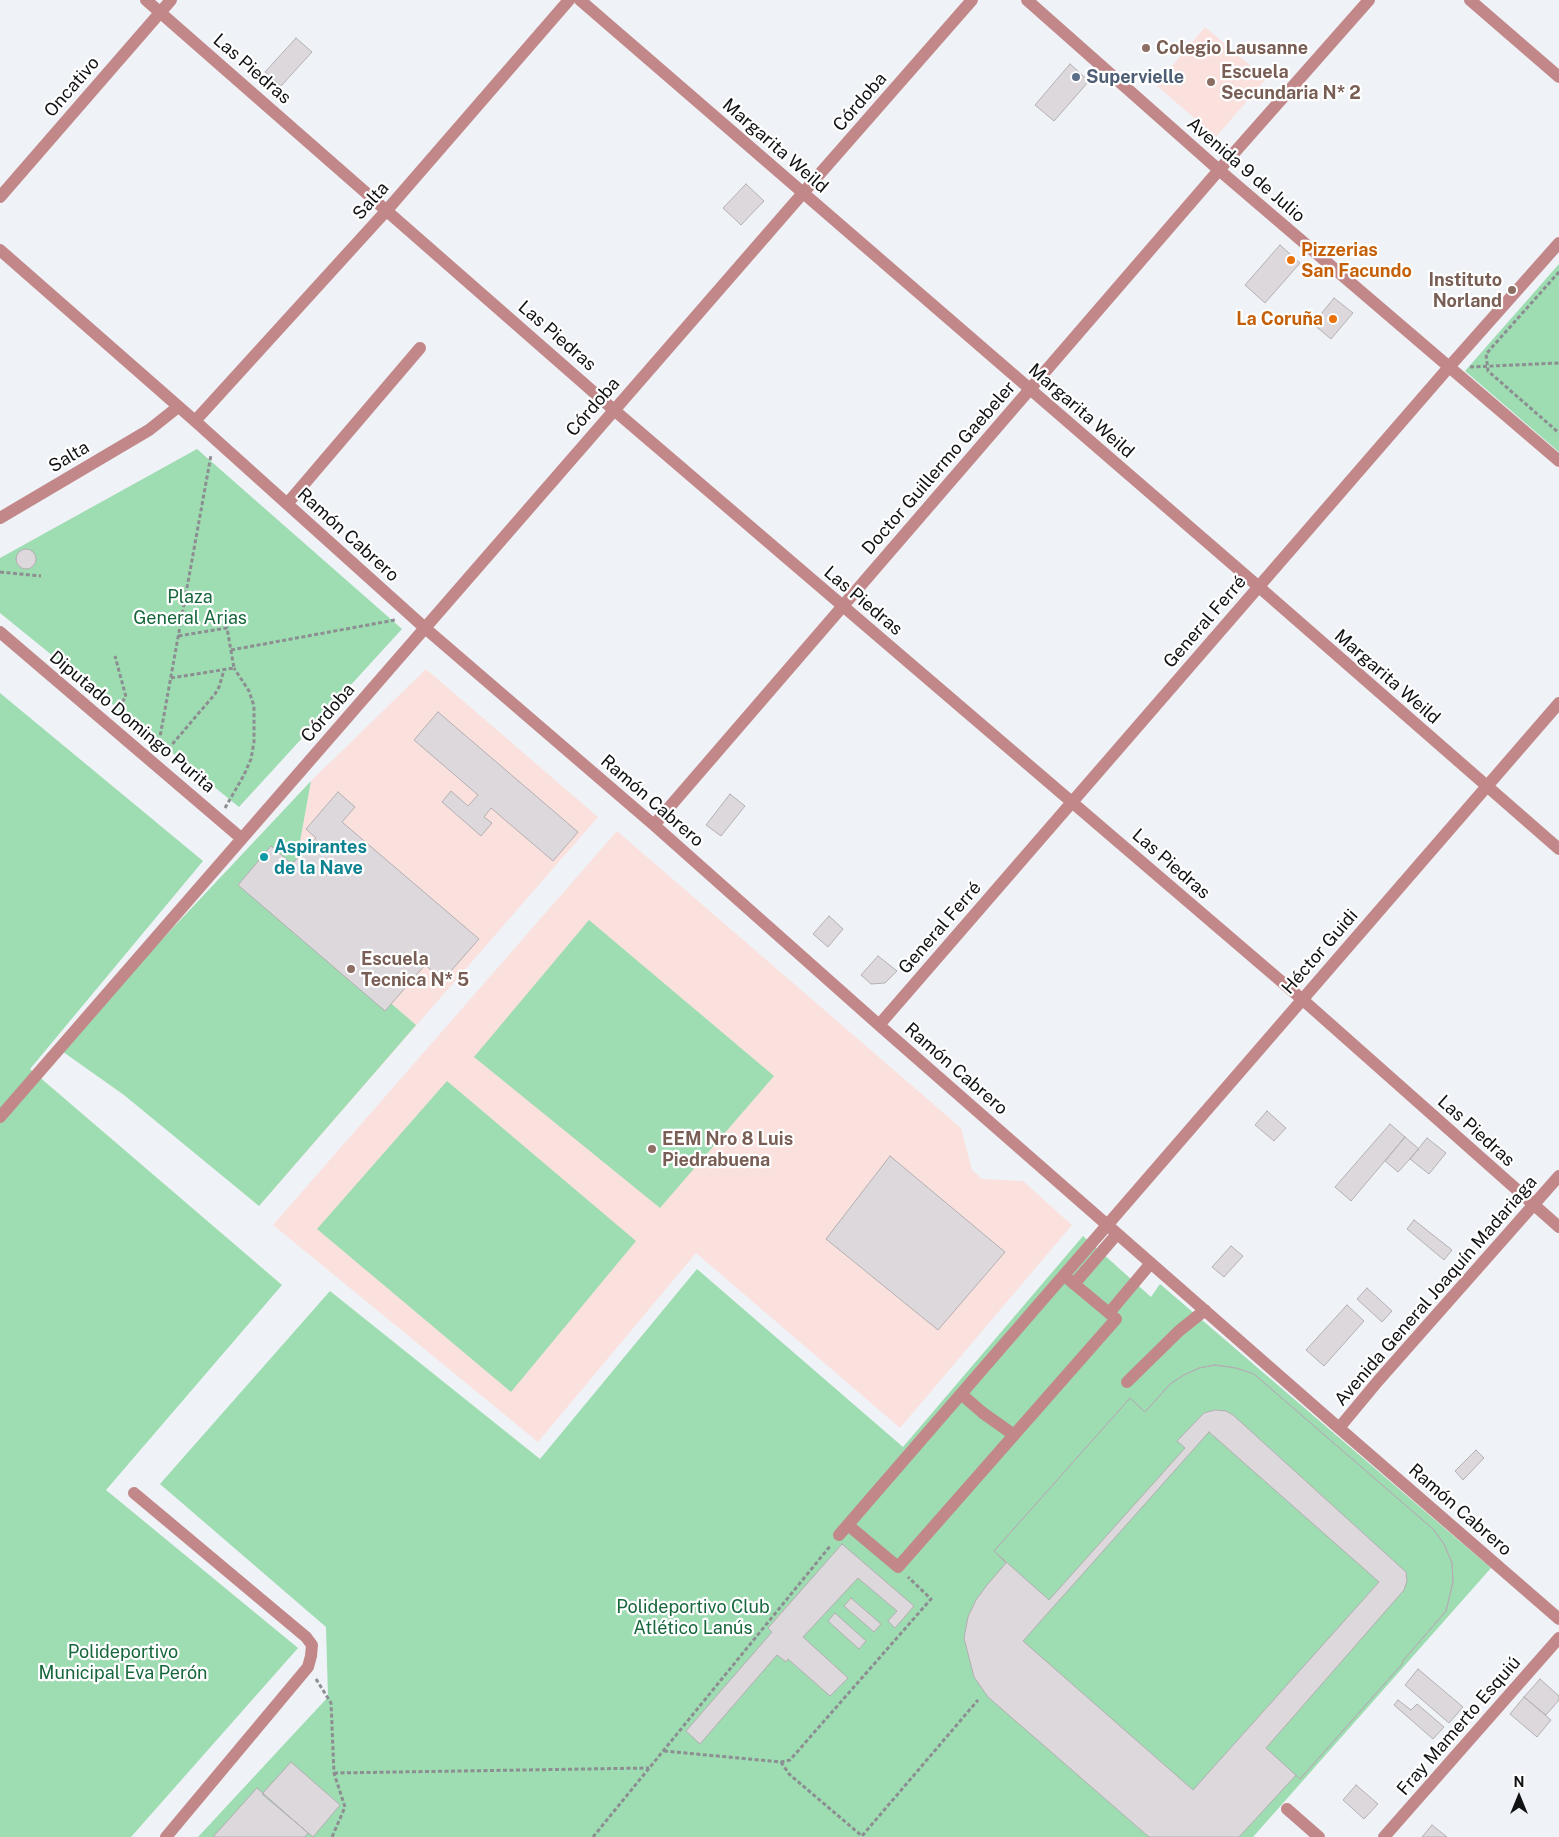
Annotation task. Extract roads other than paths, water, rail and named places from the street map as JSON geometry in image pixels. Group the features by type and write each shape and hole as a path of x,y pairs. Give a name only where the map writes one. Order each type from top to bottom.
{"street":[{"name":"Las Piedras","path":"146,0 614,410 1302,1000 1559,1227"},
{"name":"Oncativo","path":"0,197 171,0"},
{"name":"Salta","path":"195,421 387,210 569,0"},
{"name":"Margarita Weild","path":"580,0 1559,849"},
{"name":"Córdoba","path":"0,1117 972,0"},
{"name":"Avenida 9 de Julio","path":"1027,0 1219,170 1559,461"},
{"name":"Doctor Guillermo Gaebeler","path":"654,825 1368,0"},
{"path":"1470,0 1559,77"},
{"name":"General Ferré","path":"879,1025 1559,243"},
{"name":"Ramón Cabrero","path":"0,250 195,421 425,628 654,825 1150,1263 1559,1618"},
{"path":"287,504 420,348"},
{"name":"Salta","path":"0,518 149,430 178,406"},
{"name":"Diputado Domingo Purita","path":"0,632 242,838"},
{"name":"Héctor Guidi","path":"1014,1435 898,1567 844,1530 1485,786 1559,703"},
{"name":"Avenida General Joaquín Madariaga","path":"1339,1428 1378,1381 1559,1176"},
{"path":"1074,1284 1117,1234"},
{"path":"1109,1313 1150,1263"},
{"path":"961,1394 983,1413 1014,1435 1116,1319 1063,1275"},
{"path":"1127,1382 1179,1331 1205,1310"},
{"path":"134,1494 306,1637 312,1645 312,1656 308,1667 166,1837"},
{"name":"Fray Mamerto Esquiú","path":"1384,1837 1559,1638"},
{"path":"1287,1809 1319,1837"}],"place":[{"name":"Colegio Lausanne","path":"1146,48"},
{"name":"Supervielle","path":"1076,77"},
{"name":"Escuela Secundaria N* 2","path":"1211,82"},
{"name":"Pizzerias San Facundo","path":"1291,260"},
{"name":"Instituto Norland","path":"1512,290"},
{"name":"La Coruña","path":"1333,319"},
{"name":"Aspirantes de la Nave","path":"264,857"},
{"name":"Escuela Tecnica N* 5","path":"351,969"},
{"name":"EEM Nro 8 Luis Piedrabuena","path":"652,1149"}],"park label":[{"name":"Plaza General Arias","path":"190,607"},
{"name":"Polideportivo Club Atlético Lanús","path":"693,1617"},
{"name":"Polideportivo Municipal Eva Perón","path":"123,1662"}]}
